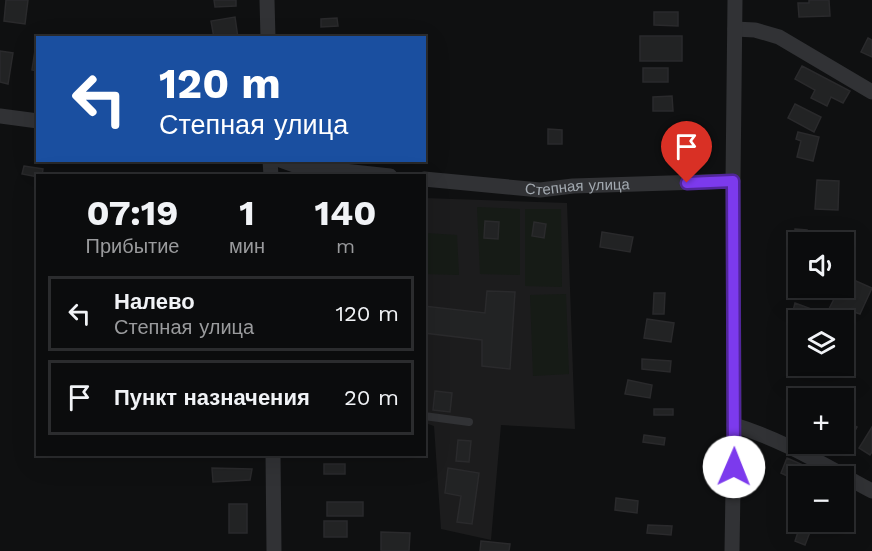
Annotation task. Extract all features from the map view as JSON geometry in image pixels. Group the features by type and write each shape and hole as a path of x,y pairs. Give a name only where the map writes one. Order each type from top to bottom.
{"street":[{"path":"267,0 268,36"},
{"path":"732,551 735,0"},
{"path":"735,29 755,30 778,37 872,92"},
{"path":"0,116 36,121"},
{"path":"286,162 297,166 371,174"},
{"name":"Степная улица","path":"426,179 540,190 573,186 733,181"},
{"path":"734,425 791,447 872,491"},
{"path":"273,456 274,551"}],"lane":[{"path":"426,416 469,422"}],"shaded area":[{"path":"426,198 567,203 575,429 501,425 491,540 441,529 434,426 426,423"},
{"path":"477,207 520,209 520,275 480,274"},
{"path":"525,209 561,209 562,287 525,286"},
{"path":"426,233 457,235 459,275 426,274"},
{"path":"566,294 569,374 533,376 530,295"}],"building":[{"path":"6,0 28,0 25,24 4,21"},
{"path":"214,0 236,0 236,6 215,7"},
{"path":"809,0 829,0 830,16 799,17 798,3 809,3"},
{"path":"654,12 678,12 678,26 654,25"},
{"path":"235,17 238,36 214,36 211,21"},
{"path":"337,18 338,26 321,27 321,19"},
{"path":"640,36 682,36 682,61 640,61"},
{"path":"868,38 872,40 872,57 861,52"},
{"path":"36,44 36,71 32,70"},
{"path":"0,51 13,53 8,84 0,82"},
{"path":"802,66 850,91 843,103 831,97 827,106 811,98 815,90 795,79"},
{"path":"643,68 668,68 668,82 643,82"},
{"path":"672,96 673,111 653,111 653,97"},
{"path":"795,104 821,117 814,132 788,118"},
{"path":"548,129 562,130 562,144 548,144"},
{"path":"798,132 819,137 813,161 797,157 801,141 796,139"},
{"path":"24,166 43,169 42,174 36,174 36,177 22,174"},
{"path":"817,180 839,181 838,210 815,209"},
{"path":"485,221 499,222 498,239 484,238"},
{"path":"534,222 546,224 544,238 532,236"},
{"path":"795,229 807,230 807,232 795,232"},
{"path":"602,232 633,237 630,252 600,247"},
{"path":"854,280 872,288 860,314 854,310 829,309 834,298 854,298"},
{"path":"487,291 515,292 510,369 482,366 482,340 426,333 426,306 485,313"},
{"path":"654,293 665,293 664,314 653,314"},
{"path":"795,303 814,310 793,310"},
{"path":"647,319 674,323 671,342 644,338"},
{"path":"642,359 671,361 670,372 642,369"},
{"path":"628,380 652,385 650,398 625,394"},
{"path":"435,391 452,393 450,412 433,410"},
{"path":"654,409 673,409 673,415 654,415"},
{"path":"872,427 872,452 870,455 859,448"},
{"path":"644,435 665,438 664,445 643,442"},
{"path":"458,440 471,441 469,462 456,461"},
{"path":"787,458 805,466 788,466 788,476 781,473"},
{"path":"324,464 345,464 345,474 324,474"},
{"path":"212,468 252,469 250,480 213,482"},
{"path":"448,468 479,473 472,524 457,522 461,496 445,493"},
{"path":"616,498 638,501 637,513 615,510"},
{"path":"327,502 363,502 363,516 327,516"},
{"path":"229,504 247,504 247,533 229,533"},
{"path":"324,521 347,521 347,537 324,537"},
{"path":"648,525 672,526 671,535 647,533"},
{"path":"381,532 410,533 409,551 381,551"},
{"path":"798,532 810,532 805,545 795,541"},
{"path":"481,541 510,544 509,551 480,551"}],"route":[{"path":"687,183 733,181 734,467"}]}
